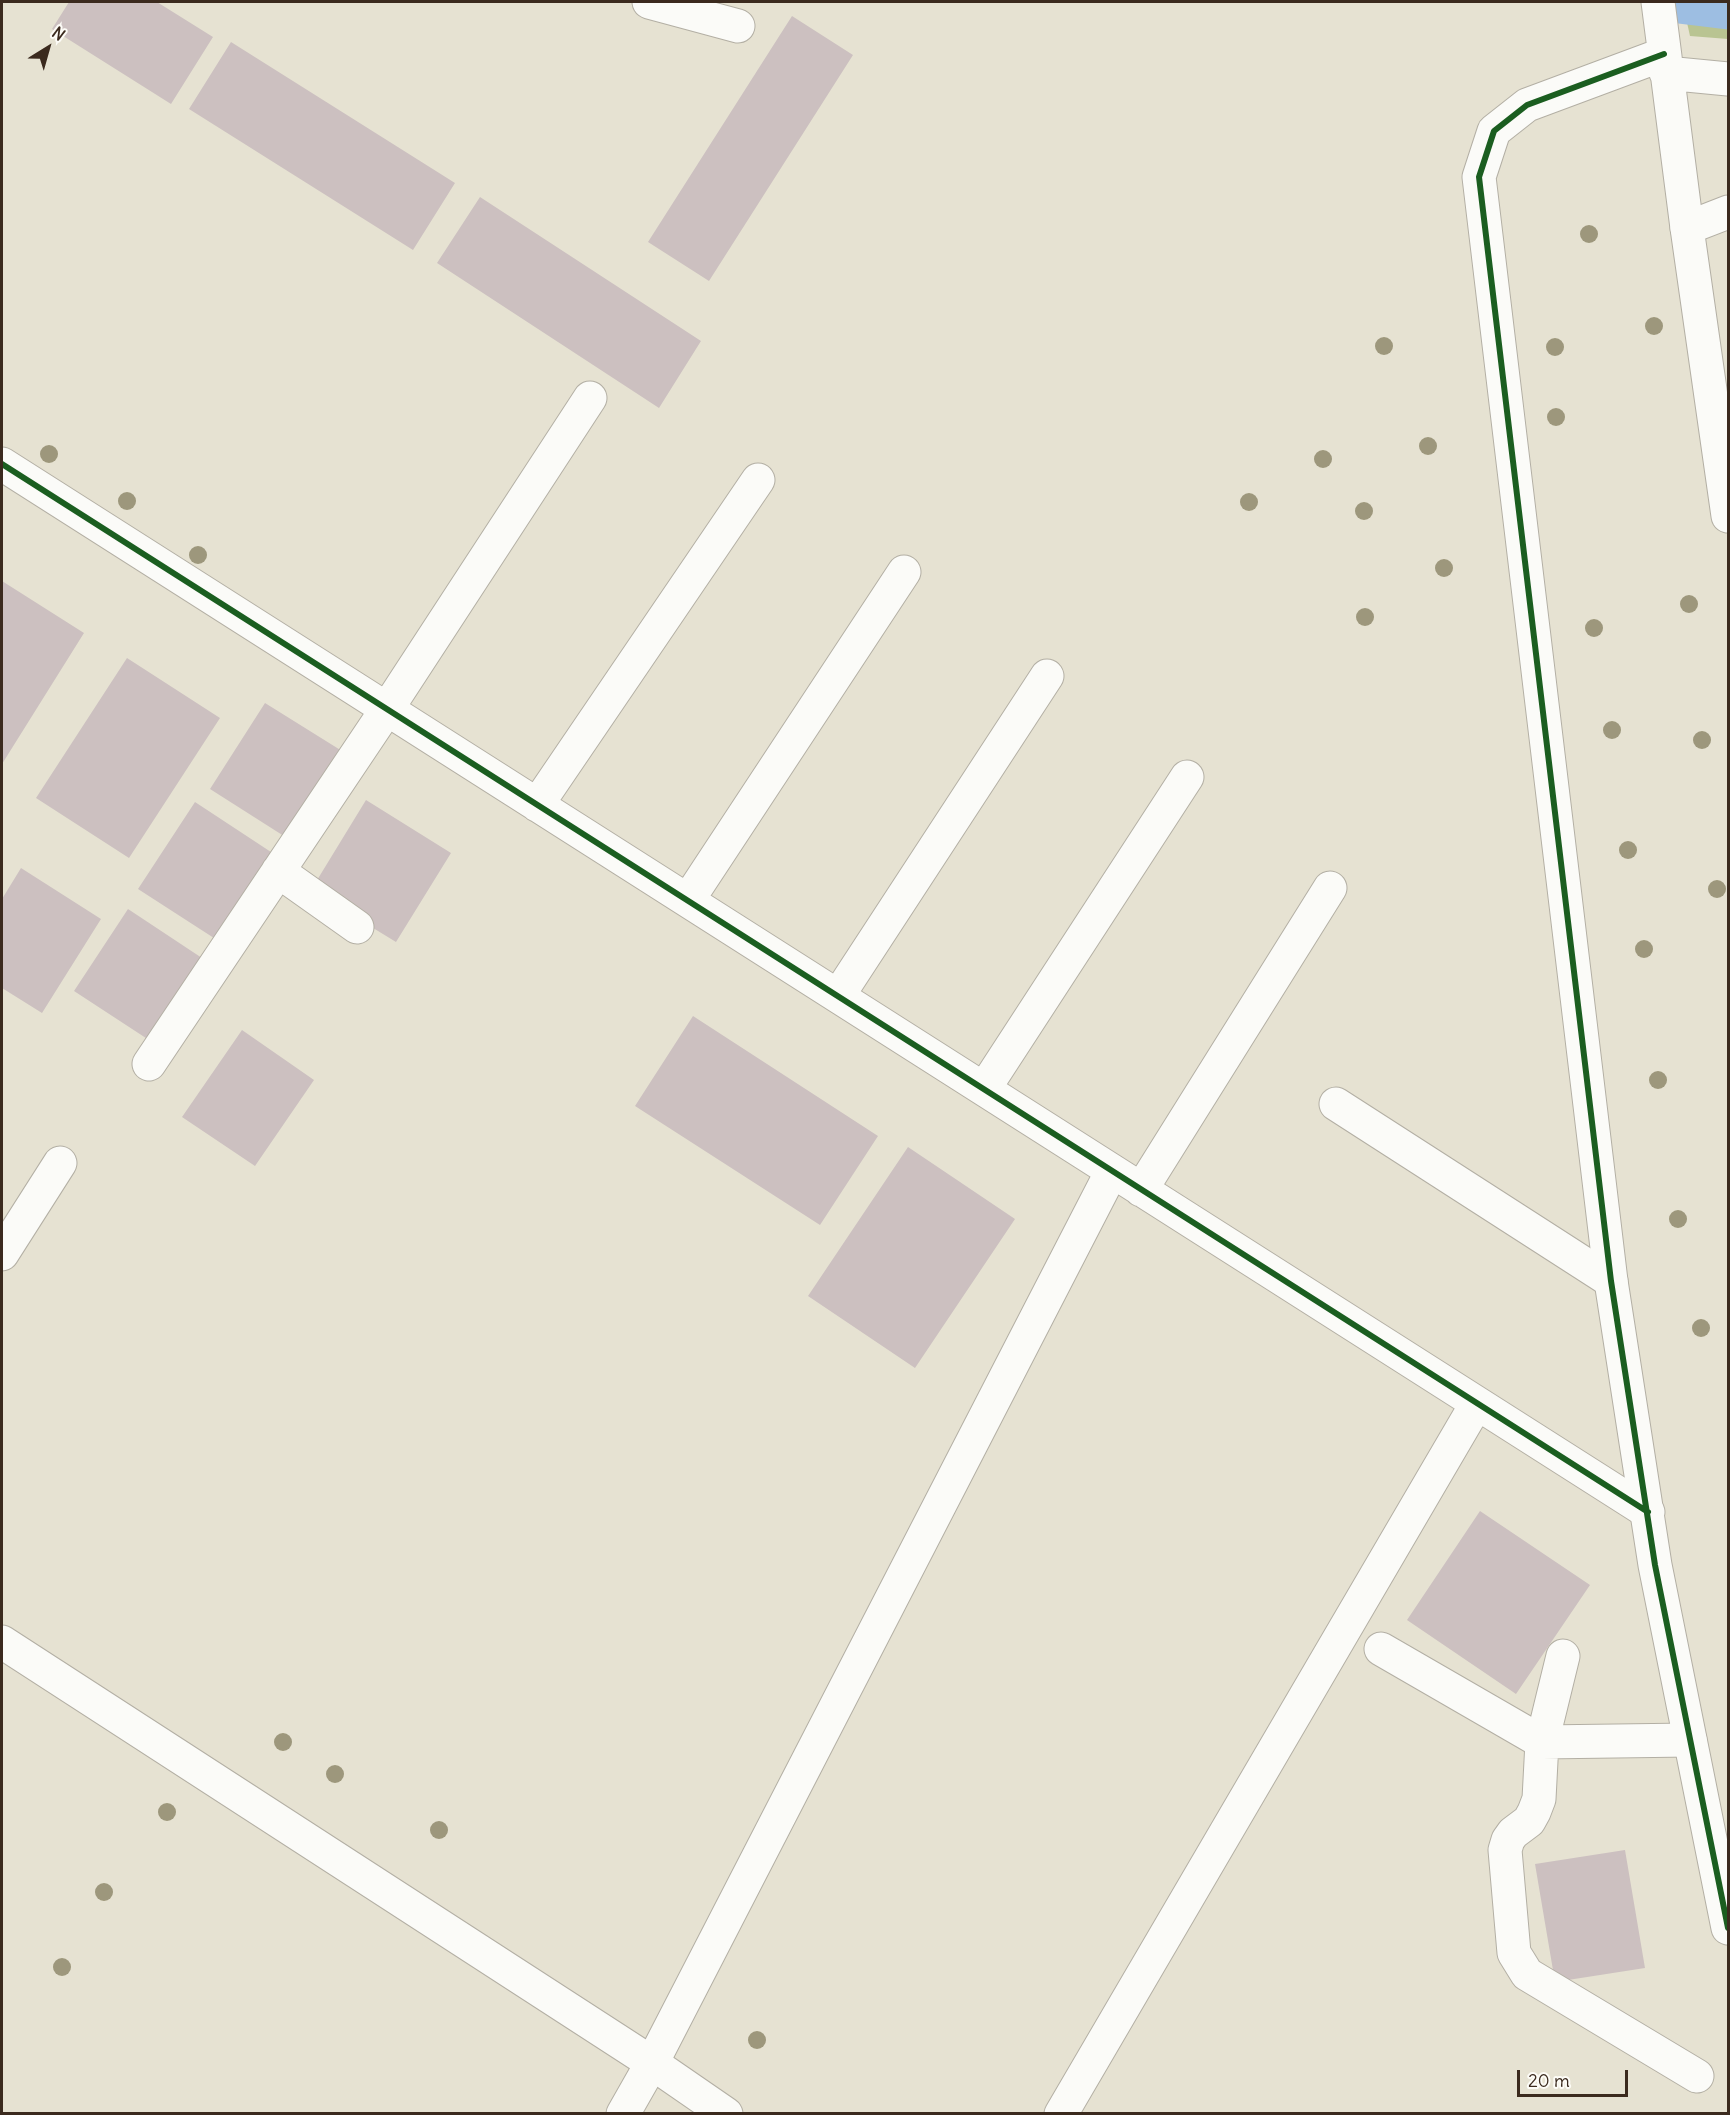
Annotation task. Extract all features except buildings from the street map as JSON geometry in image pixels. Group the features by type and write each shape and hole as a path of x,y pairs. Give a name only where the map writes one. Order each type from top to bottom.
{"street":[{"path":"649,2 738,26"},
{"path":"1659,7 1687,228 1726,481 1728,516"},
{"path":"1728,79 1665,64 1527,105 1494,131 1479,177 1611,1281 1655,1565 1728,1928"},
{"path":"1687,228 1728,212"},
{"path":"149,1064 387,709 590,398"},
{"path":"2,464 1648,1512"},
{"path":"537,805 758,480"},
{"path":"688,900 904,572"},
{"path":"838,996 1047,676"},
{"path":"984,1089 1186,777"},
{"path":"278,871 357,927"},
{"path":"1142,1190 1330,888"},
{"path":"1336,1104 1611,1281"},
{"path":"2,1254 60,1163"},
{"path":"623,2114 652,2063 1112,1171"},
{"path":"1061,2114 1477,1403"},
{"path":"2,1642 652,2063 726,2114"},
{"path":"1381,1649 1542,1742 1690,1740"},
{"path":"1563,1656 1542,1742 1539,1799 1529,1821 1513,1833 1505,1850 1514,1953 1527,1974 1697,2076"}],"green space":[{"path":"1686,18 1728,22 1728,39 1690,36"}],"waterway":[{"path":"1662,2 1728,10"}],"cycle path":[{"path":"1664,54 1527,105 1494,131 1479,177 1611,1281 1655,1565 1728,1928"},
{"path":"2,464 1648,1512"}]}
